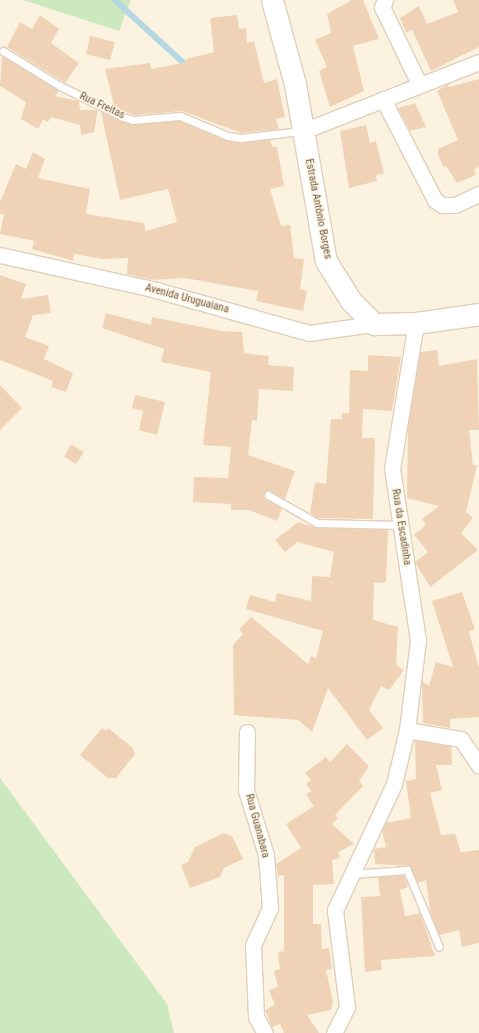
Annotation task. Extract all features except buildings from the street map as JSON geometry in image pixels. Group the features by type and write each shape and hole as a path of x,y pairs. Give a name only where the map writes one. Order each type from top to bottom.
{"street":[{"name":"Estrada Antônio Borges","path":"272,0 295,84 326,261 351,301 374,324"},
{"path":"385,0 382,7 419,84"},
{"path":"303,131 419,84 479,62"},
{"path":"383,99 435,200 442,205 455,205 479,194"},
{"name":"Avenida Uruguaiana","path":"0,255 156,290 309,333 374,324"},
{"path":"374,324 416,323 479,314"},
{"name":"Rua da Escadinha","path":"334,1033 347,1007 335,910 394,784 407,730 418,640 392,469 416,323"},
{"path":"407,730 461,739 479,766"},
{"name":"Rua Guanabara","path":"247,732 246,790 266,855 270,908 253,945 256,1017 265,1033"}],"lane":[{"name":"Rua Freitas","path":"3,51 60,86 123,117 133,120 180,116 228,136 241,138 303,131"},
{"path":"268,495 317,523 401,525"},
{"path":"352,874 407,870 439,947"}],"green space":[{"path":"23,0 131,0 119,31"},
{"path":"0,778 167,1004 174,1033 0,1033"}],"waterway":[{"path":"115,0 183,62"}]}
